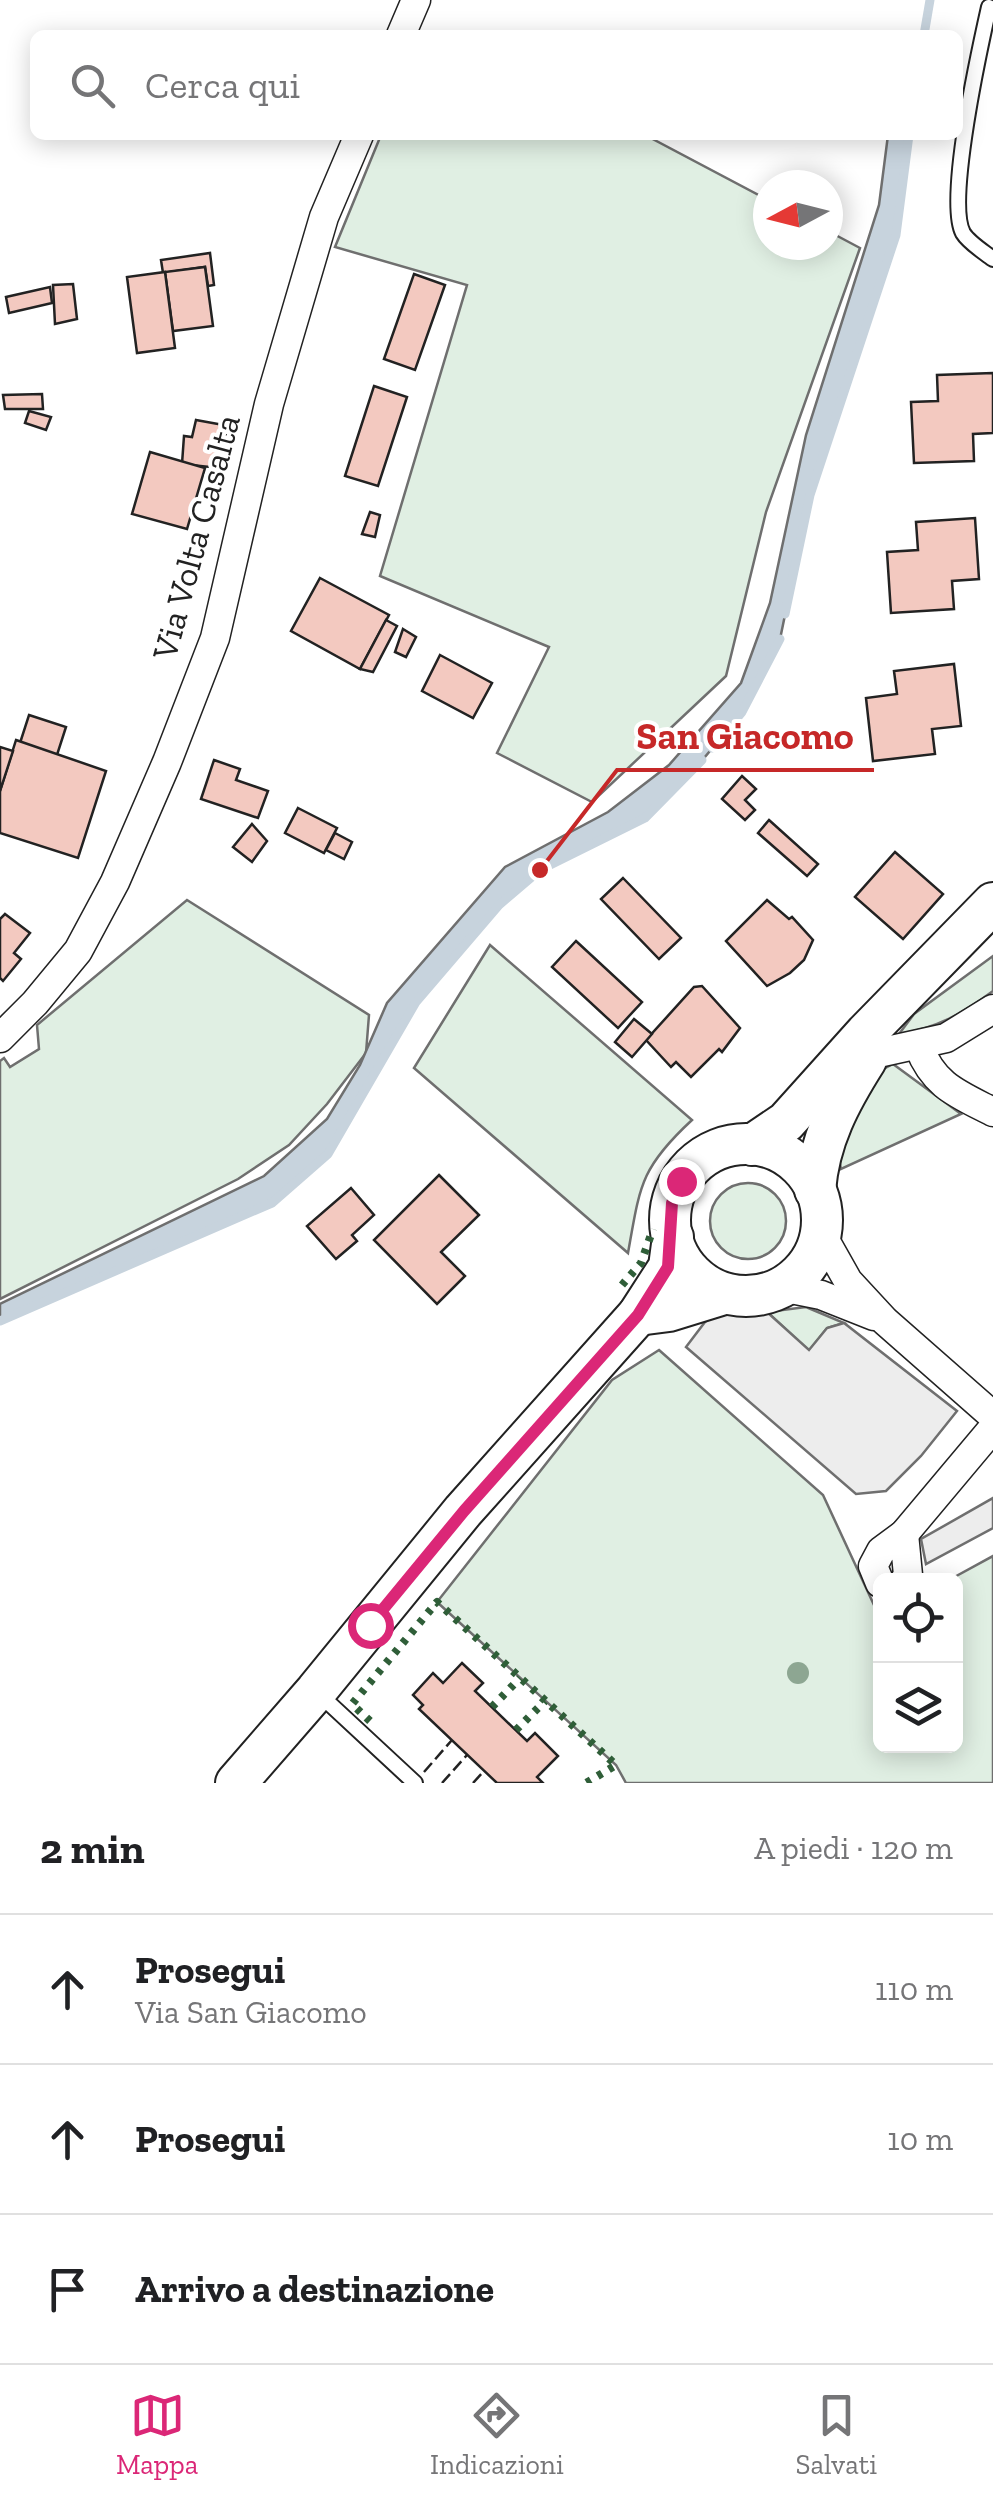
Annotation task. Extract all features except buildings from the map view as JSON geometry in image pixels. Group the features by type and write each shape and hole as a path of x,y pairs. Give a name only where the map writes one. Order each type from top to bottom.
{"street":[{"path":"404,30 416,0"},
{"name":"Via Volta Casalta","path":"0,1038 78,952 115,882 167,762 215,638 269,404 324,217 357,140"},
{"path":"752,1145 786,1122 993,903"},
{"path":"815,1190 821,1154 837,1107 910,988"},
{"path":"869,1055 919,1046 982,1018"},
{"path":"919,1046 927,1068 944,1086 993,1112"},
{"path":"236,1783 464,1511 638,1315 668,1267 672,1203 681,1181 696,1162 717,1150 752,1145 787,1156 806,1172 822,1220 806,1267 781,1288 750,1297 714,1292 697,1278 672,1237"},
{"path":"820,1233 848,1281 885,1320 993,1416"},
{"path":"781,1288 822,1295 885,1320"},
{"path":"638,1315 669,1311 724,1294"},
{"path":"876,1573 873,1566 881,1551 904,1534 993,1428"},
{"path":"904,1534 908,1573"}],"lane":[{"path":"990,7 973,76 958,204 963,233 993,258"},
{"path":"316,1692 414,1783"}],"green space":[{"path":"379,140 654,140 753,192 753,260 843,260 843,239 860,248 766,512 726,676 592,802 497,753 549,647 380,576 467,285 335,247"},
{"path":"187,900 369,1015 366,1053 289,1145 238,1179 0,1299 0,1061 4,1058 10,1067 39,1049 37,1025"},
{"path":"490,945 692,1120 662,1152 645,1179 628,1253 414,1068"},
{"path":"993,956 993,991 949,1019 899,1034 914,1014"},
{"path":"893,1064 961,1114 841,1169 836,1146 874,1074"},
{"path":"748,1183 775,1194 786,1221 775,1248 748,1259 721,1248 710,1221 721,1194"},
{"path":"806,1307 844,1323 827,1328 809,1351 767,1312"},
{"path":"659,1350 823,1495 873,1603 873,1753 963,1753 962,1573 993,1556 993,1783 626,1783 616,1765 437,1602 612,1380"}],"shaded area":[{"path":"887,140 908,140 896,235 810,494 779,644 742,712 686,780 645,818 540,870 499,905 416,1002 328,1154 272,1203 0,1321 0,1304 264,1176 327,1119 360,1065 387,1003 505,867 608,812 669,765 741,683 770,603 806,435 879,205"},
{"path":"767,1312 809,1350 827,1328 844,1323 957,1411 886,1491 856,1494 686,1347 716,1314"},
{"path":"993,1498 993,1528 926,1564 921,1539"}],"waterway":[{"path":"925,30 930,0"},
{"path":"785,614 810,495 896,235 908,140"},
{"path":"712,748 742,712 780,639"},
{"path":"0,1321 272,1203 328,1154 416,1002 499,905 540,870 645,818 702,760"}],"hedge":[{"path":"622,1285 641,1263 653,1229"},
{"path":"370,1721 352,1704 437,1602 616,1765 586,1783"},
{"path":"492,1707 520,1678"},
{"path":"516,1730 545,1701"}],"fence":[{"path":"424,1772 452,1740"},
{"path":"442,1783 467,1755"},
{"path":"473,1783 484,1771"}],"place":[{"name":"San Giacomo","path":"540,870"}],"route":[{"path":"370,1625 464,1511 638,1315 668,1267 672,1203 681,1181"}]}
